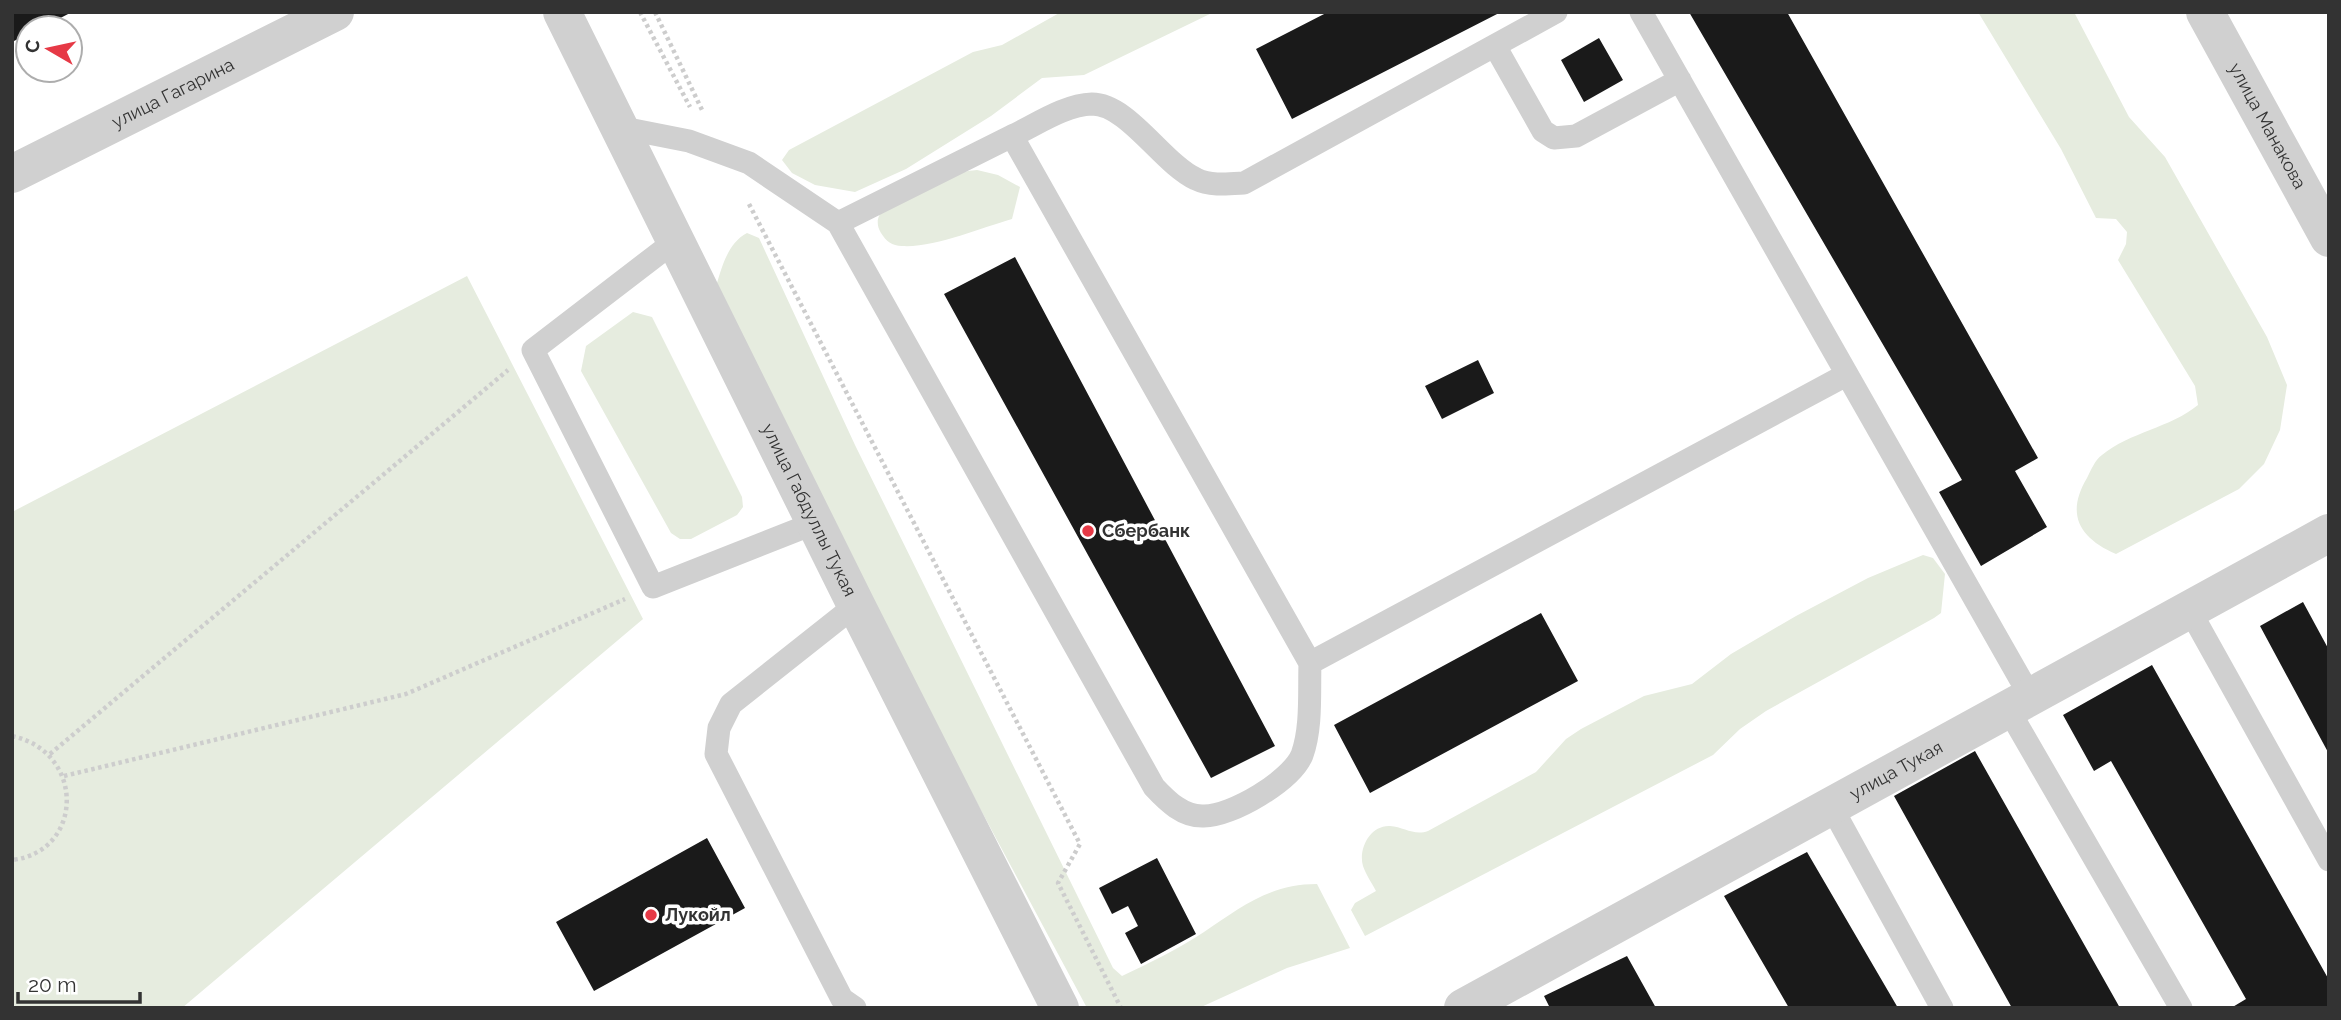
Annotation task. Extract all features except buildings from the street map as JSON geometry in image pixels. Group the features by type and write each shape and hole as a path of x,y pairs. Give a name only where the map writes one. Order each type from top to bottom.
{"street":[{"name":"улица Гагарина","path":"12,174 335,12"},
{"name":"улица Габдуллы Тукая","path":"562,12 856,606 1060,1008"},
{"name":"улица Манакова","path":"2206,12 2329,238"},
{"name":"улица Тукая","path":"1474,1005 2329,533"}],"lane":[{"path":"838,223 1073,107 1094,104 1114,110 1179,168 1197,180 1220,185 1244,183 1556,12"},
{"path":"1641,12 1846,375 2180,1008"},
{"path":"1494,46 1543,131 1554,138 1576,136 1680,80"},
{"path":"618,127 722,151 750,163 838,223 1154,787 1169,803 1186,813 1203,817 1222,813 1280,783 1294,769 1307,734 1310,663 1012,136"},
{"path":"675,241 533,350 653,587 815,523"},
{"path":"1310,663 1846,375"},
{"path":"855,1008 842,999 716,754 719,728 731,704 856,606"},
{"path":"2189,609 2329,860"},
{"path":"1831,806 1942,1008"}],"path":[{"path":"640,12 680,92 722,151"},
{"path":"655,12 722,151 1080,844 1058,883 1121,1008"},
{"path":"50,754 533,350"},
{"path":"64,776 406,694 653,587"},
{"path":"12,736 30,740 50,754 64,776 68,800 62,825 46,846 24,859 12,860"}],"shaded area":[{"path":"1061,12 1214,12 1084,75 1042,78 991,116 906,169 855,192 815,185 792,173 782,160 789,150 973,52 1002,45"},
{"path":"1978,12 2074,12 2129,117 2165,157 2267,337 2287,385 2280,430 2264,464 2239,489 2116,554 2093,541 2085,533 2077,514 2080,491 2093,465 2102,455 2198,405 2195,386 2118,260 2126,244 2127,232 2116,219 2096,218 2061,149"},
{"path":"977,170 998,175 1020,187 1012,219 943,241 915,246 895,245 883,236 878,221 884,209 896,198 931,181"},
{"path":"747,233 759,238 855,445 1113,968 1122,976 1184,944 1257,899 1300,885 1317,884 1350,948 1287,968 1199,1008 1087,1008 915,687 714,293 729,251"},
{"path":"467,276 643,619 182,1008 12,1008 12,512"},
{"path":"633,312 652,317 742,497 743,507 737,515 691,539 680,539 671,533 581,371 586,346"},
{"path":"1923,555 1933,558 1945,574 1941,613 1934,618 1766,711 1740,729 1713,755 1365,936 1351,910 1355,903 1376,891 1364,869 1362,852 1367,839 1377,829 1390,826 1414,832 1428,831 1536,772 1566,739 1581,729 1644,696 1692,684 1731,654 1796,616 1868,578"}],"place":[{"name":"Сбербанк","path":"1088,531"},
{"name":"Лукойл","path":"651,915"}]}
